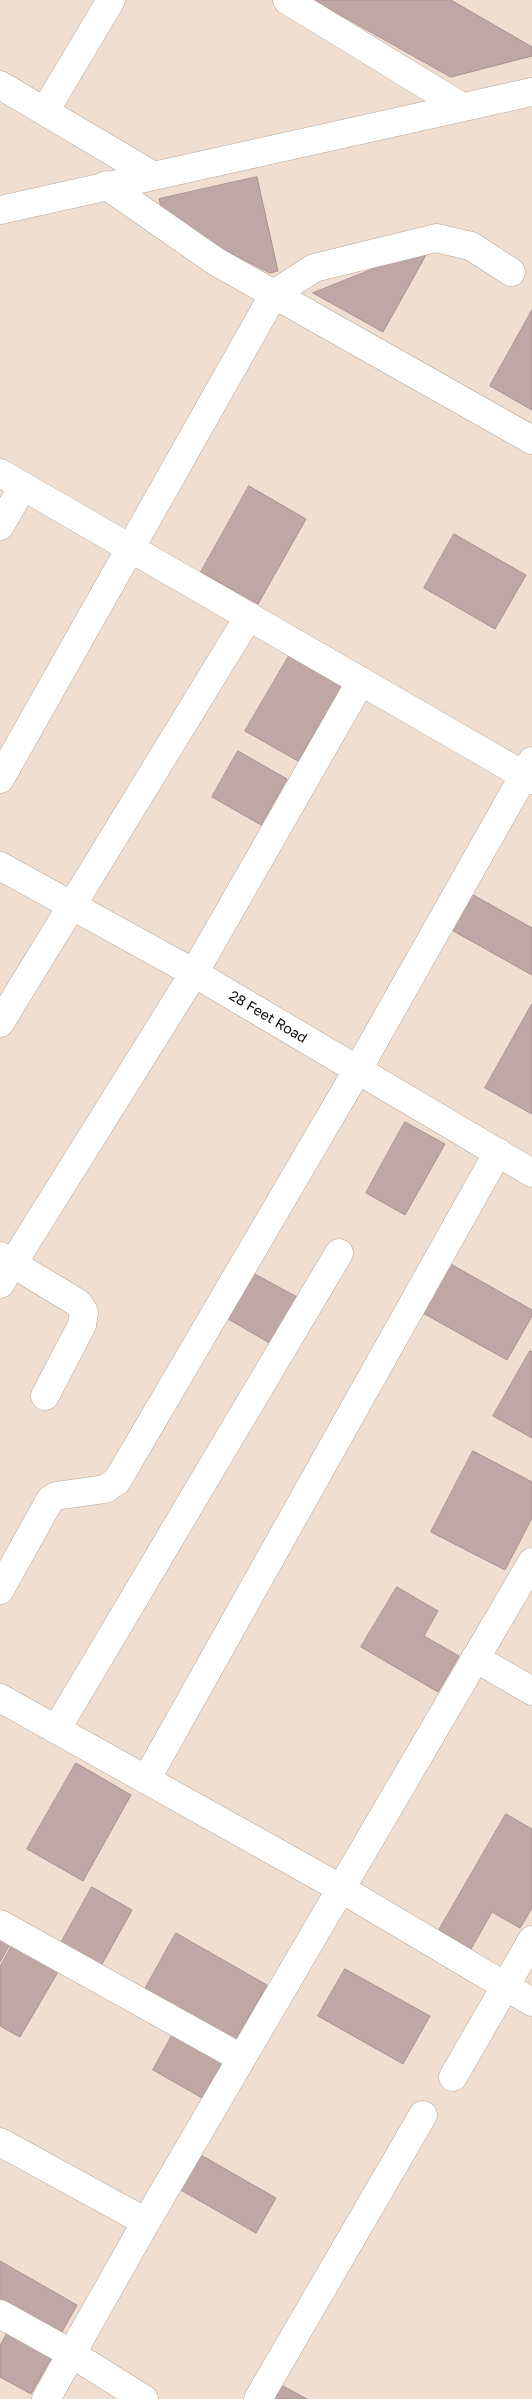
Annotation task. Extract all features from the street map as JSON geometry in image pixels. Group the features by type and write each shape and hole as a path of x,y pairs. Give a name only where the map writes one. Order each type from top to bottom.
{"street":[{"path":"45,111 111,0"},
{"path":"287,0 462,107"},
{"path":"0,85 152,175"},
{"path":"0,210 462,107 529,95"},
{"path":"106,185 214,261 532,440"},
{"path":"0,779 274,294 314,268 436,238 471,246 511,272"},
{"path":"0,473 361,681 529,772 117,1481 104,1489 56,1496 50,1500 0,1590"},
{"path":"0,526 23,486"},
{"path":"0,1024 249,616"},
{"path":"45,1396 82,1325 84,1312 78,1304 4,1268 194,973 361,681"},
{"name":"28 Feet Road","path":"0,866 194,973 532,1173"},
{"path":"146,1780 498,1152"},
{"path":"56,1730 339,1253"},
{"path":"46,2399 241,2058 532,1562"},
{"path":"476,1658 532,1691"},
{"path":"0,1698 340,1888 532,2002"},
{"path":"0,1924 241,2058"},
{"path":"453,2077 532,1940"},
{"path":"258,2399 423,2115"},
{"path":"0,2142 146,2222"},
{"path":"0,2314 72,2354 144,2399"}],"building":[{"path":"314,0 451,0 532,47 532,56 451,77"},
{"path":"257,177 278,271 270,273 164,220 159,199"},
{"path":"431,246 383,332 313,293"},
{"path":"532,310 532,410 490,386"},
{"path":"249,486 306,519 258,604 201,572"},
{"path":"454,534 526,575 495,629 424,588"},
{"path":"292,651 345,681 298,761 245,731"},
{"path":"238,751 287,779 261,825 212,797"},
{"path":"468,892 532,928 532,975 448,928"},
{"path":"532,1004 532,1114 485,1088"},
{"path":"405,1122 445,1144 405,1215 366,1193"},
{"path":"440,1258 532,1310 532,1316 507,1360 412,1307"},
{"path":"249,1271 299,1298 273,1345 223,1316"},
{"path":"530,1351 532,1352 532,1438 493,1416"},
{"path":"473,1451 532,1482 532,1518 505,1570 431,1532"},
{"path":"397,1587 438,1611 424,1636 459,1656 438,1692 361,1647"},
{"path":"76,1763 131,1795 83,1881 27,1849"},
{"path":"506,1814 532,1829 532,1908 520,1928 492,1912 471,1949 439,1930"},
{"path":"92,1887 132,1910 101,1966 61,1943"},
{"path":"0,1929 14,1937 0,1962"},
{"path":"176,1933 267,1985 234,2042 144,1991"},
{"path":"16,1938 62,1965 20,2037 0,2026 0,1967"},
{"path":"345,1969 430,2016 403,2064 318,2016"},
{"path":"174,2032 225,2061 204,2099 153,2070"},
{"path":"199,2154 276,2198 256,2233 179,2189"},
{"path":"0,2261 77,2305 58,2339 0,2306"},
{"path":"8,2332 52,2357 31,2394 0,2377 0,2346"},
{"path":"283,2386 307,2399 275,2399"}]}
